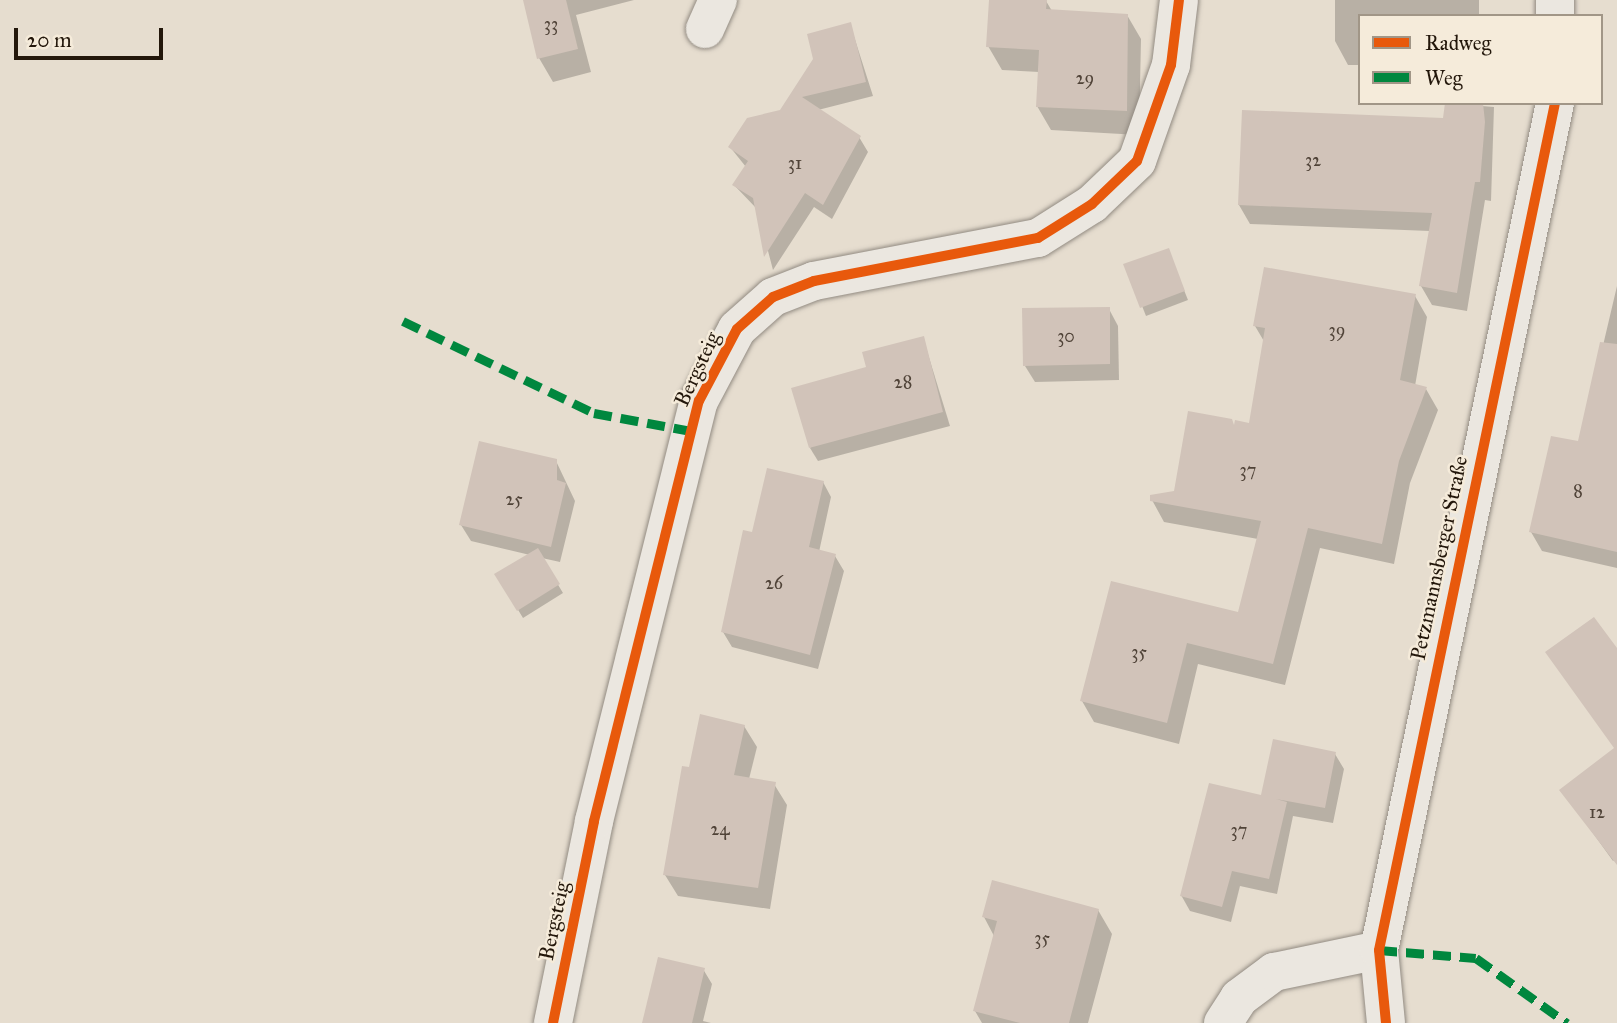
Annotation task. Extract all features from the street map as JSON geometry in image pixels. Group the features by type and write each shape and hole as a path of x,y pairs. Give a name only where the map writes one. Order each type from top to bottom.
{"street":[{"name":"Bergsteig","path":"553,1023 594,821 699,401 737,329 773,297 814,281 1038,238 1092,204 1137,161 1171,65 1179,0"},
{"name":"Petzmannsberger Straße","path":"1385,1023 1379,950 1555,105"},
{"path":"1223,1023 1239,998 1273,972 1379,950"}],"building":[{"path":"523,0 566,0 578,49 537,59"},
{"path":"989,0 1047,0 1046,9 1128,14 1127,111 1036,107 1039,50 986,47"},
{"path":"851,22 866,82 802,97 861,136 823,205 805,193 764,257 753,198 732,185 748,161 728,147 747,118 780,110 813,59 807,34"},
{"path":"1445,105 1483,105 1485,122 1480,182 1475,182 1457,293 1419,286 1432,213 1238,205 1242,110 1443,118"},
{"path":"1169,248 1185,291 1140,308 1123,264"},
{"path":"1264,267 1416,294 1400,380 1427,387 1399,461 1382,544 1308,528 1273,664 1187,643 1167,723 1080,701 1111,581 1238,612 1261,521 1150,501 1150,495 1174,491 1188,411 1232,419 1234,425 1235,420 1249,423 1265,328 1253,326"},
{"path":"1110,307 1110,364 1023,366 1022,308"},
{"path":"924,336 943,412 809,448 791,388 866,367 862,352"},
{"path":"1600,342 1617,344 1617,552 1529,532 1551,436 1578,441"},
{"path":"479,441 557,459 557,480 566,483 551,547 459,525"},
{"path":"767,468 824,481 809,547 836,554 810,655 721,632 743,530 752,532"},
{"path":"538,548 560,584 517,611 494,574"},
{"path":"1594,617 1617,648 1617,865 1559,790 1614,748 1545,652"},
{"path":"700,714 745,725 734,775 776,782 758,888 663,875 682,766 689,767"},
{"path":"1273,739 1336,752 1325,808 1276,799 1287,802 1269,879 1232,871 1222,907 1180,896 1209,783 1261,795"},
{"path":"992,880 1099,909 1069,1023 1020,1023 973,1011 997,921 982,917"},
{"path":"658,957 705,968 692,1023 642,1023"}],"marked path":[{"path":"403,321 594,413 691,431"},
{"path":"1379,950 1476,958 1567,1023"}],"cycle path":[{"path":"553,1023 594,821 699,401 737,329 773,297 814,281 1038,238 1092,204 1137,161 1171,65 1179,0"},
{"path":"1386,1023 1379,950 1555,105"}]}
